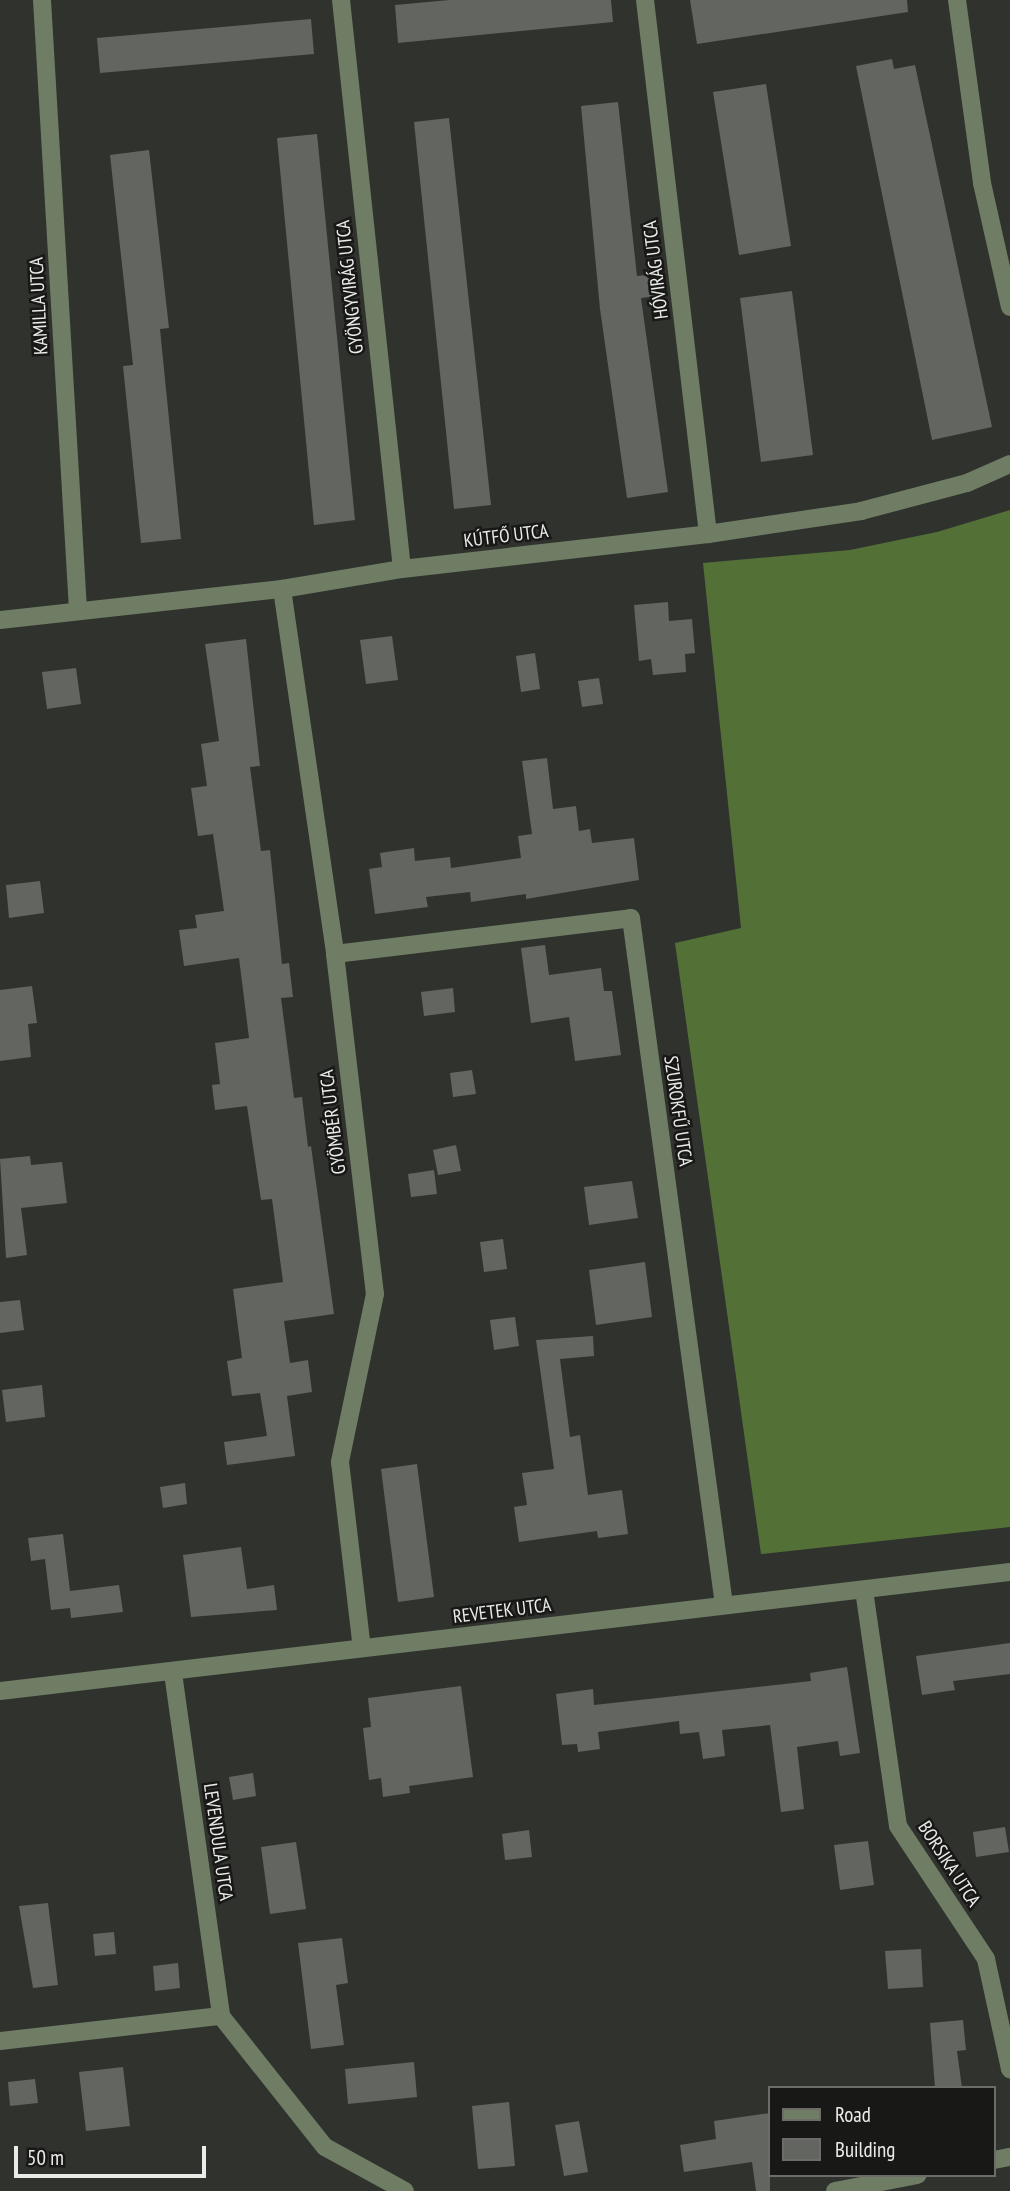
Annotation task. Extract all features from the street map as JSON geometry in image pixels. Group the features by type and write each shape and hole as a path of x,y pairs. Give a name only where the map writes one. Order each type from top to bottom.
{"street":[{"name":"KAMILLA UTCA","path":"42,0 78,609"},
{"name":"GYÖNGYVIRÁG UTCA","path":"341,0 401,569"},
{"name":"HÓVIRÁG UTCA","path":"645,0 708,534"},
{"path":"957,0 982,183 1010,307"},
{"name":"KÚTFŐ UTCA","path":"0,620 78,609 282,590 401,569 708,534 861,511 967,483 1010,464"},
{"name":"GYÖMBÉR UTCA","path":"282,590 335,954 375,1294 340,1462 362,1647"},
{"name":"SZUROKFŰ UTCA","path":"335,954 631,918 724,1605"},
{"name":"REVETEK UTCA","path":"0,1687 173,1673 362,1647 1010,1572"},
{"name":"BORSIKA UTCA","path":"864,1590 898,1826 986,1959 1010,2070"},
{"name":"LEVENDULA UTCA","path":"173,1673 221,2016"},
{"path":"0,2041 221,2016 325,2147 405,2191"},
{"path":"835,2191 907,2177"}],"green space":[{"path":"1010,510 1010,1527 761,1554 675,943 741,928 703,563 850,550 937,532"}],"building":[{"path":"449,0 611,0 613,22 398,43 395,5"},
{"path":"690,0 907,0 908,12 697,44"},
{"path":"311,19 314,54 100,73 97,38"},
{"path":"892,59 894,69 915,65 992,427 932,440 856,66"},
{"path":"766,84 791,246 739,255 713,92"},
{"path":"618,102 637,276 654,274 656,296 641,298 668,492 627,498 600,309 581,106"},
{"path":"449,118 491,505 454,509 414,122"},
{"path":"317,134 355,520 314,525 277,138"},
{"path":"149,150 169,328 160,329 181,539 141,543 123,366 133,365 110,155"},
{"path":"792,291 813,455 761,462 740,298"},
{"path":"668,602 669,621 692,619 695,653 685,654 686,672 653,675 651,659 639,661 634,605"},
{"path":"392,636 398,680 366,684 360,640"},
{"path":"246,639 260,766 250,767 261,851 270,850 282,964 289,963 293,997 281,998 294,1098 302,1097 308,1147 311,1146 334,1314 284,1321 290,1363 308,1360 312,1392 287,1396 295,1456 227,1465 224,1442 267,1436 260,1393 232,1396 227,1361 242,1358 233,1289 283,1282 272,1199 261,1200 247,1106 215,1110 212,1085 220,1084 215,1043 249,1038 239,958 184,966 179,930 197,928 195,915 224,911 213,834 198,836 191,788 207,786 201,744 219,741 205,644"},
{"path":"535,653 540,689 521,692 516,656"},
{"path":"76,668 81,704 47,709 42,672"},
{"path":"599,678 603,704 582,707 578,681"},
{"path":"547,758 553,809 576,806 579,831 590,829 592,843 634,838 639,880 526,899 526,894 471,902 470,892 426,897 428,907 375,914 369,869 382,867 380,853 414,848 415,861 450,857 451,868 521,858 518,836 532,834 522,761"},
{"path":"40,881 44,913 9,918 6,885"},
{"path":"545,945 549,975 601,968 604,991 612,991 621,1055 575,1061 569,1017 531,1023 521,948"},
{"path":"32,986 37,1023 28,1024 31,1057 0,1061 0,990"},
{"path":"453,988 455,1012 424,1016 421,992"},
{"path":"472,1070 476,1094 453,1097 450,1073"},
{"path":"456,1145 461,1171 438,1175 433,1150"},
{"path":"30,1156 31,1165 62,1162 67,1203 21,1208 27,1255 6,1258 0,1159"},
{"path":"434,1170 437,1194 411,1197 408,1174"},
{"path":"632,1181 638,1218 589,1225 584,1187"},
{"path":"503,1239 507,1269 484,1272 480,1242"},
{"path":"645,1262 652,1317 596,1325 589,1270"},
{"path":"20,1300 24,1330 0,1333 0,1302"},
{"path":"515,1317 519,1346 494,1350 490,1320"},
{"path":"593,1336 594,1356 560,1359 570,1437 580,1435 588,1495 622,1490 628,1534 598,1538 597,1531 519,1542 514,1507 527,1505 522,1473 554,1469 536,1340"},
{"path":"42,1385 45,1417 6,1422 2,1390"},
{"path":"417,1464 434,1597 398,1602 381,1469"},
{"path":"185,1483 187,1504 163,1508 160,1487"},
{"path":"63,1534 70,1591 119,1585 123,1612 71,1618 70,1608 51,1610 45,1559 31,1561 28,1538"},
{"path":"241,1547 247,1589 274,1585 277,1610 191,1617 183,1555"},
{"path":"1010,1643 1010,1674 953,1681 955,1690 922,1695 916,1656"},
{"path":"847,1667 860,1753 840,1756 838,1741 797,1747 804,1809 781,1812 770,1725 722,1730 725,1756 703,1759 699,1732 680,1734 679,1721 598,1732 600,1749 578,1752 577,1744 562,1745 556,1694 593,1689 594,1705 811,1681 810,1673"},
{"path":"461,1686 473,1777 409,1786 410,1793 383,1797 381,1778 369,1780 363,1728 371,1727 368,1698"},
{"path":"253,1773 256,1796 233,1800 229,1777"},
{"path":"1005,1827 1009,1852 976,1857 973,1832"},
{"path":"529,1830 532,1857 505,1860 502,1834"},
{"path":"868,1841 874,1885 840,1890 834,1845"},
{"path":"296,1842 306,1909 270,1914 261,1847"},
{"path":"48,1903 58,1985 33,1988 19,1906"},
{"path":"114,1932 116,1954 95,1956 93,1934"},
{"path":"342,1938 348,1983 336,1985 344,2045 311,2049 298,1943"},
{"path":"921,1949 923,1987 888,1989 885,1951"},
{"path":"178,1963 180,1988 155,1991 153,1966"},
{"path":"963,2020 966,2050 957,2051 962,2086 935,2086 930,2023"},
{"path":"414,2062 417,2097 348,2104 345,2069"},
{"path":"123,2067 130,2126 86,2131 79,2072"},
{"path":"35,2079 38,2103 10,2106 8,2082"},
{"path":"509,2102 515,2166 478,2169 472,2106"},
{"path":"768,2113 770,2191 756,2191 752,2162 684,2172 680,2145 716,2139 714,2121"},
{"path":"579,2121 588,2172 564,2176 555,2125"}]}
